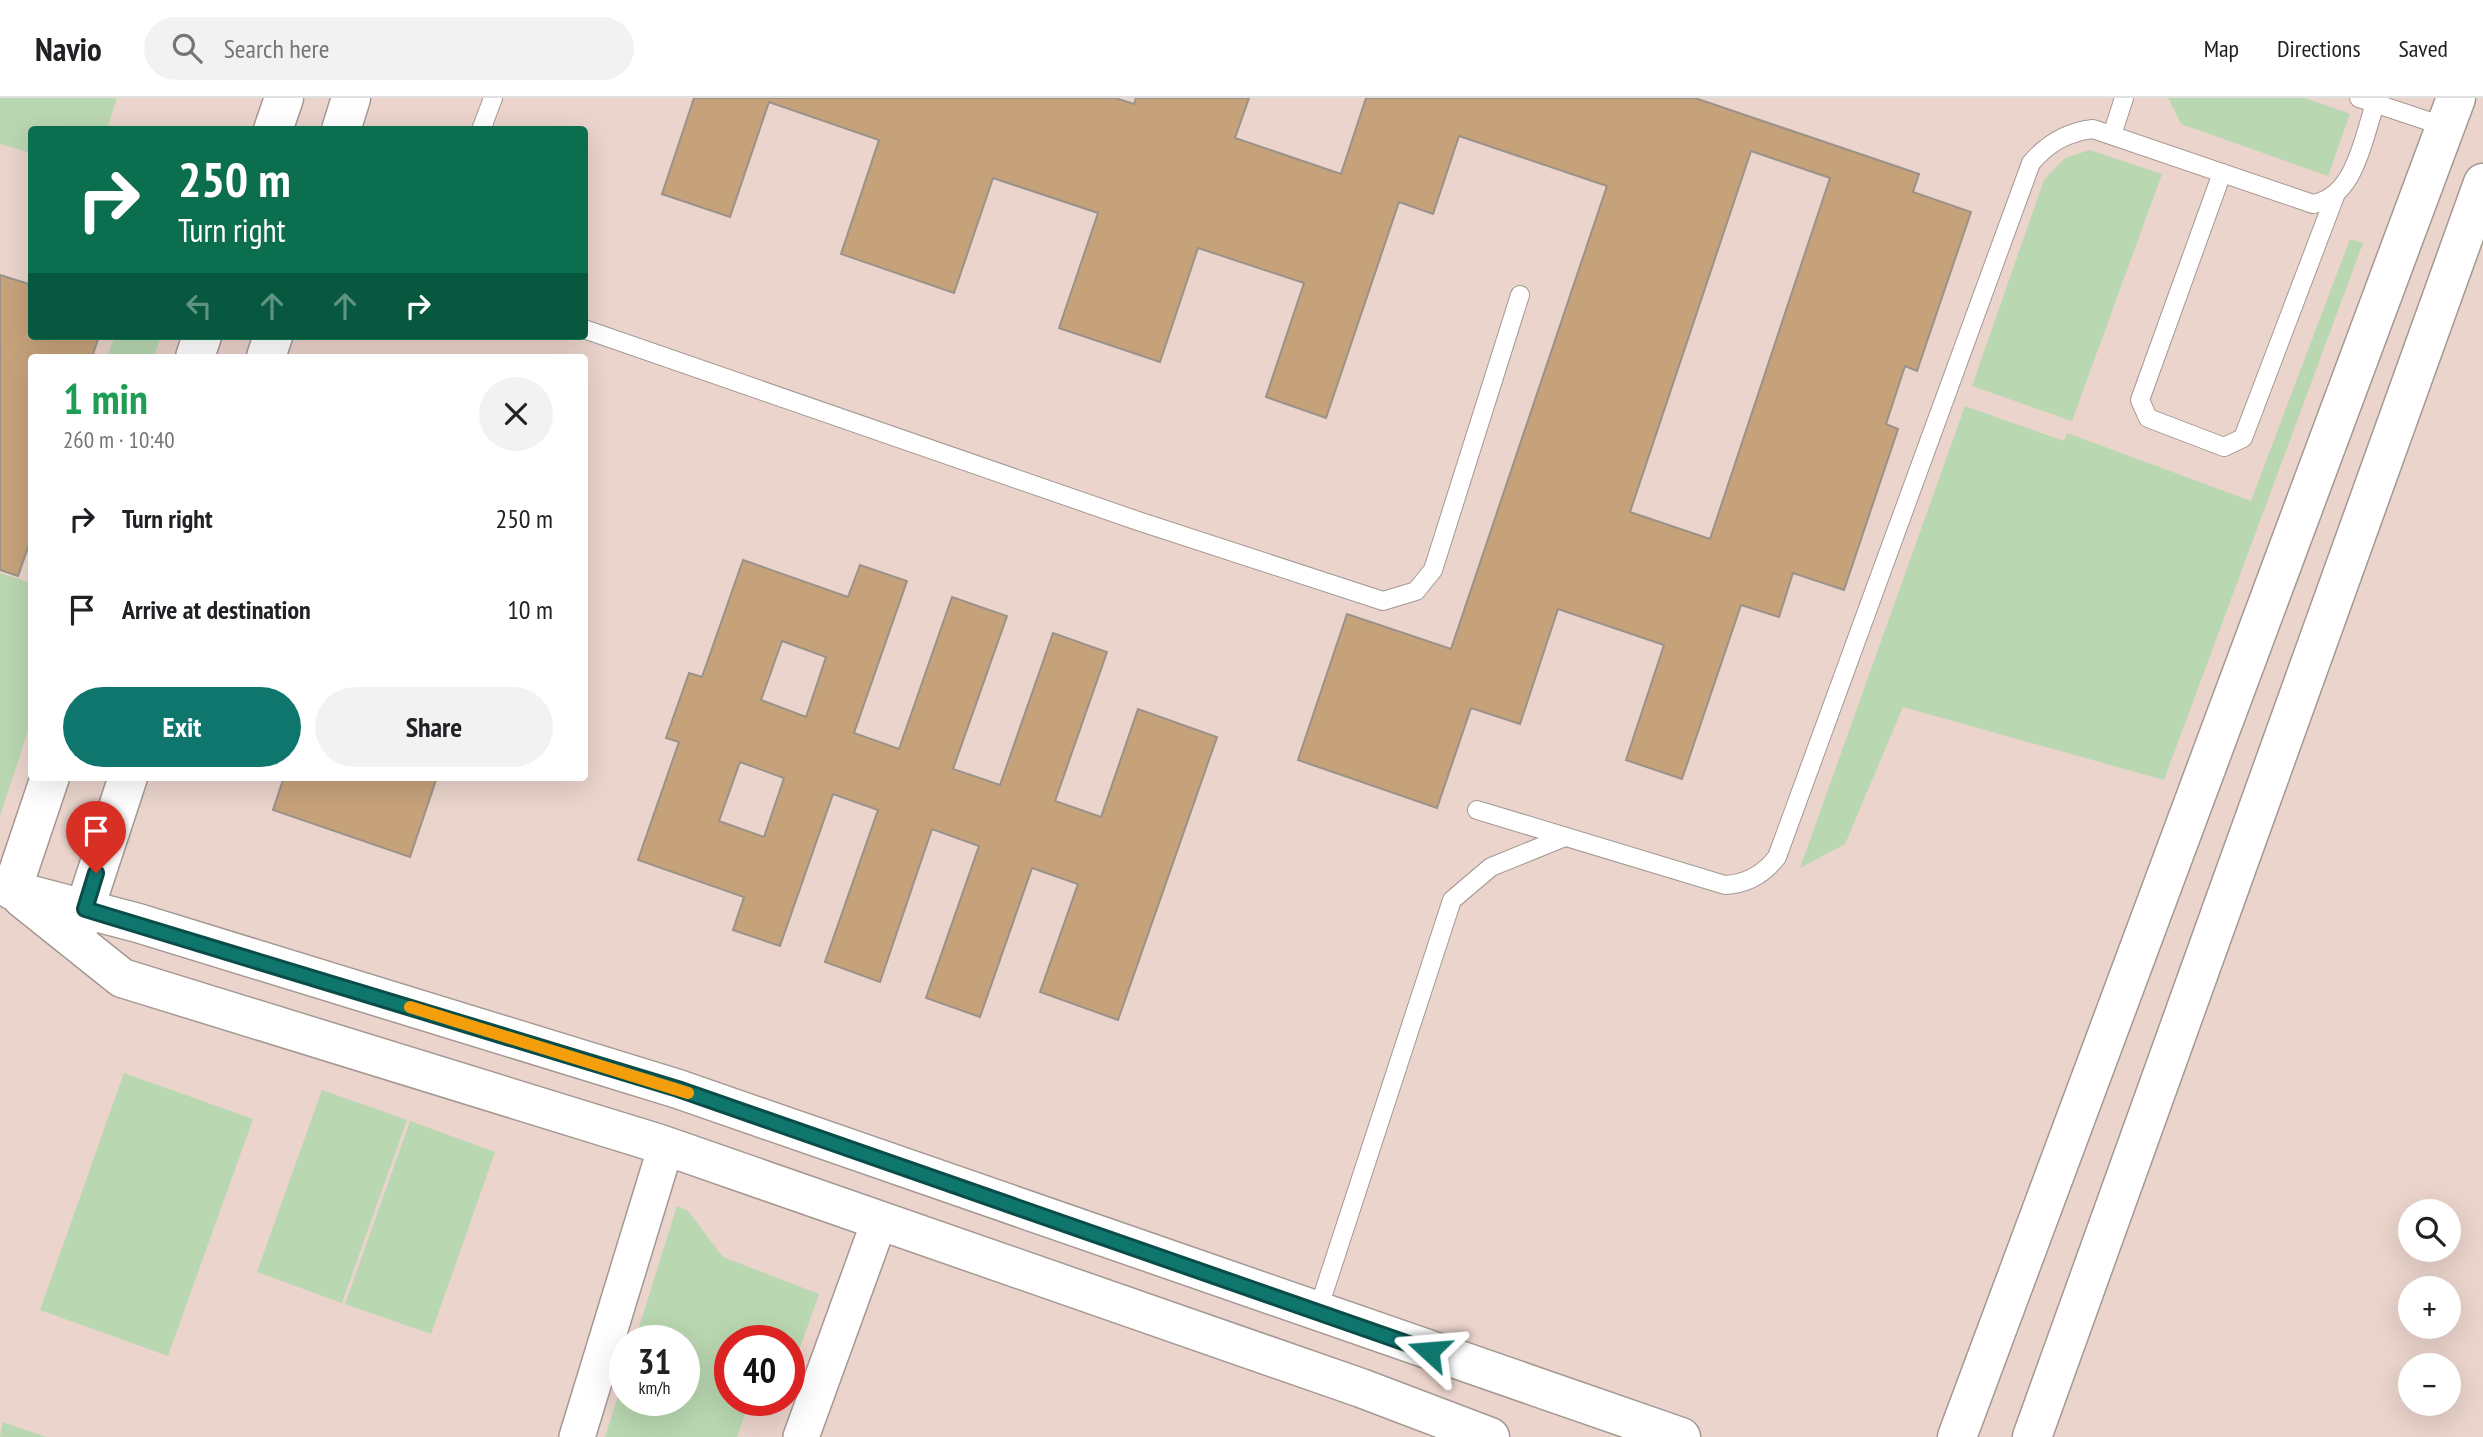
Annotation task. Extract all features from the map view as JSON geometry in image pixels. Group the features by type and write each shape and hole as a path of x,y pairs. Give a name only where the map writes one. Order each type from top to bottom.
{"street":[{"path":"274,126 284,98"},
{"path":"342,126 351,98"},
{"path":"1958,1437 2451,113"},
{"path":"2032,1437 2483,183"},
{"path":"48,781 6,889 80,925 678,1089 1317,1313 1681,1437"},
{"path":"80,925 127,781"},
{"path":"80,925 122,978 666,1146 1361,1388 1490,1437"},
{"path":"577,1437 666,1146"},
{"path":"801,1437 880,1222"}],"lane":[{"path":"482,126 493,98"},
{"path":"2112,135 2124,98"},
{"path":"2222,173 2140,400 2148,418 2224,447 2243,438 2335,196 2347,181 2367,101 2451,113"},
{"path":"1477,810 1725,886 1754,877 1773,863 2026,171 2045,148 2073,132 2092,129 2313,204 2335,196"},
{"path":"588,330 1138,521 1383,601 1416,591 1433,570 1520,295"},
{"path":"1317,1313 1452,900 1491,867 1565,837"}],"shaded area":[{"path":"0,98 2483,98 2483,1437 0,1437"}],"green space":[{"path":"0,98 117,98 108,126 28,126 28,152 0,144"},
{"path":"2168,98 2305,98 2350,114 2328,176 2181,124"},
{"path":"2090,150 2162,174 2072,421 1972,386 2044,180 2065,158"},
{"path":"2350,239 2363,243 2164,780 1903,707 1845,844 1800,868 1965,406 2064,441 2067,433 2251,501"},
{"path":"113,340 160,340 155,354 108,354"},
{"path":"0,573 28,582 28,731 0,816"},
{"path":"124,1073 253,1119 168,1356 40,1310"},
{"path":"322,1090 407,1120 342,1303 257,1272"},
{"path":"410,1121 495,1152 431,1334 345,1304"},
{"path":"677,1206 688,1211 723,1257 819,1294 805,1333 805,1325 714,1325 714,1416 744,1416 737,1437 605,1437 612,1416 700,1416 700,1325 640,1325"},
{"path":"3,1422 46,1437 0,1437"}],"building":[{"path":"694,98 1115,98 1134,104 1136,98 1249,98 1235,138 1341,174 1366,98 1695,98 1919,174 1913,192 1971,212 1917,371 1905,366 1886,424 1898,429 1844,590 1793,573 1779,617 1741,605 1682,779 1626,760 1664,645 1558,609 1520,724 1471,708 1437,808 1298,760 1347,614 1451,649 1607,186 1459,136 1433,214 1399,202 1326,418 1266,397 1304,283 1198,248 1160,362 1059,328 1098,213 993,178 954,293 841,254 879,140 769,102 730,217 662,194","holes":["1751,151 1830,178 1710,539 1630,512"]},
{"path":"0,275 28,284 28,340 98,340 93,354 28,354 28,547 18,576 0,570"},
{"path":"743,560 848,597 860,565 907,581 854,733 899,749 952,597 1007,616 953,769 1000,785 1053,633 1107,652 1055,801 1101,817 1138,709 1217,737 1118,1020 1040,992 1078,884 1032,868 980,1017 926,998 979,846 932,829 880,982 825,962 878,810 833,794 780,946 733,930 744,897 638,860 679,742 666,738 689,673 702,677","holes":["782,641 826,657 806,717 761,700","740,762 784,778 764,837 719,821"]},
{"path":"283,781 436,781 410,857 273,810"}],"slow traffic":[{"path":"410,1007 688,1093"}],"route":[{"path":"96,873 85,909 678,1089 1429,1351"}]}
